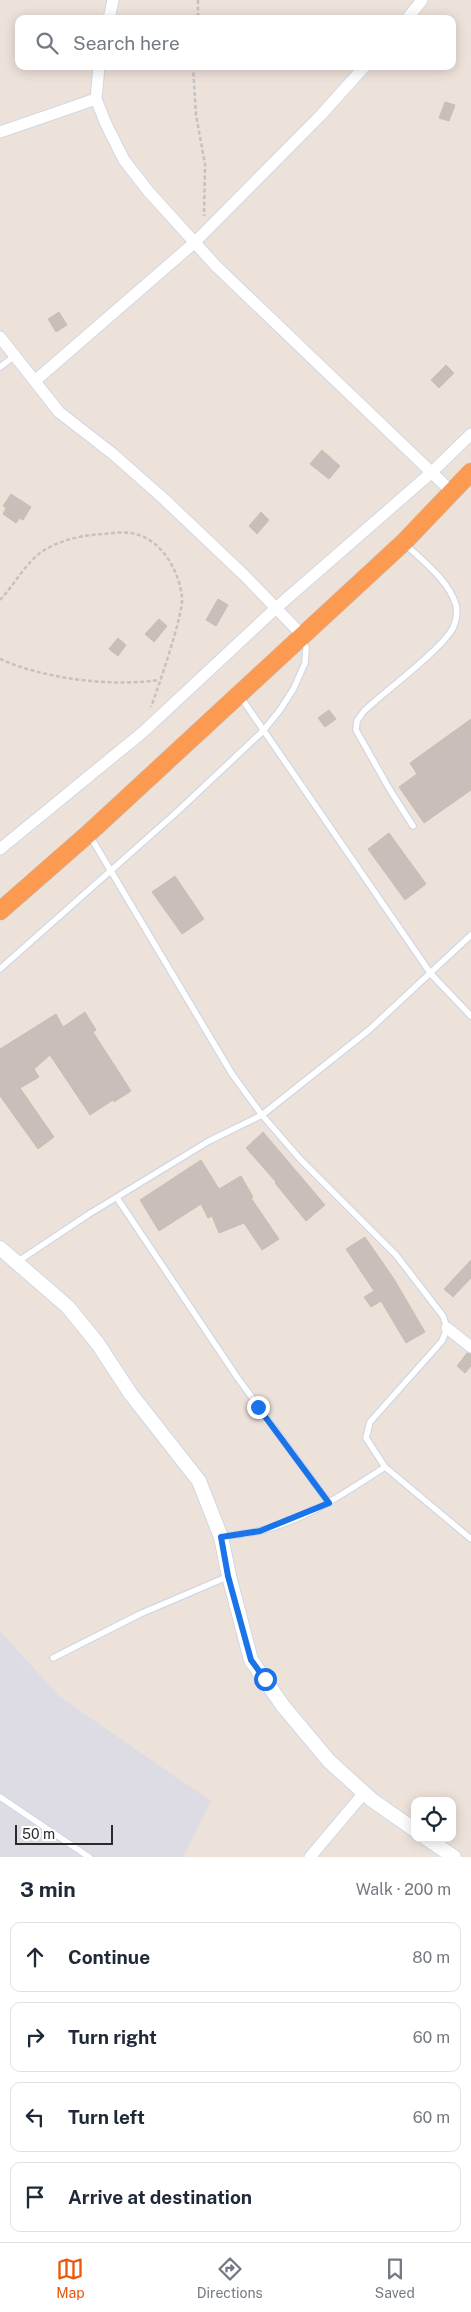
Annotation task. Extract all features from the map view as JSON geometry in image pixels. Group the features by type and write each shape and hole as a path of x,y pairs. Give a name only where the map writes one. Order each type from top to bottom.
{"highway":[{"path":"0,911 88,834 404,542 471,472"}],"street":[{"path":"110,15 113,0"},
{"path":"410,15 422,0"},
{"path":"99,70 96,99 124,160 194,243 452,492"},
{"path":"36,380 194,243 321,115 361,70"},
{"path":"0,132 96,99"},
{"path":"0,337 36,380 59,412 113,454 164,499 302,635"},
{"path":"0,849 142,732 276,608 432,472 471,434"},
{"path":"0,1248 68,1307 98,1344 130,1393 199,1481 221,1537 228,1576 251,1660 283,1706 329,1761 364,1793 411,1827"},
{"path":"447,1328 471,1347"},
{"path":"310,1857 364,1793"},
{"path":"432,1842 454,1857"}],"lane":[{"path":"0,367 16,355"},
{"path":"404,542 448,589 456,606 457,616 453,628 434,649 364,711 357,721 356,730 390,790 414,826"},
{"path":"0,969 178,811 263,731 290,695 305,663 306,648 302,635"},
{"path":"238,694 431,974 471,1016"},
{"path":"88,834 203,1028 232,1074 262,1115 300,1159 396,1255 443,1316 447,1328 442,1341 370,1422 366,1438 385,1467 471,1539"},
{"path":"17,1262 209,1141 262,1115 333,1060 431,974 471,935"},
{"path":"116,1198 236,1377 329,1503"},
{"path":"221,1537 260,1531 329,1503 385,1467"},
{"path":"53,1658 140,1614 228,1576"},
{"path":"0,1797 89,1857"}],"path":[{"path":"198,0 198,15"},
{"path":"193,70 196,115 205,164 205,230"},
{"path":"0,600 31,563 45,550 60,542 84,534 133,533 144,537 156,545 171,563 176,573 182,599 151,708"},
{"path":"0,659 53,676 132,684 159,680"}],"shaded area":[{"path":"0,1631 60,1697 211,1801 183,1857 0,1857"}],"building":[{"path":"445,102 455,105 449,121 439,118"},
{"path":"59,312 67,325 56,332 48,319"},
{"path":"446,365 454,373 439,388 431,380"},
{"path":"322,450 340,466 329,479 310,464"},
{"path":"11,494 31,507 23,520 20,518 16,523 3,514 6,508 3,506"},
{"path":"261,512 269,520 257,534 249,526"},
{"path":"218,599 228,605 216,626 206,620"},
{"path":"159,619 167,626 154,642 145,634"},
{"path":"118,638 126,645 118,656 109,649"},
{"path":"329,710 336,719 325,727 318,718"},
{"path":"471,719 471,790 424,823 399,787 417,774 410,763"},
{"path":"389,833 426,884 405,900 368,849"},
{"path":"175,876 204,919 182,934 152,892"},
{"path":"85,1012 96,1030 93,1032 131,1091 90,1115 50,1055 34,1069 39,1077 20,1088 54,1137 38,1149 0,1096 0,1049 56,1014 63,1027"},
{"path":"263,1132 325,1205 306,1221 276,1182 246,1148"},
{"path":"201,1160 219,1189 241,1176 253,1197 251,1198 279,1239 262,1250 244,1223 219,1233 212,1216 208,1218 201,1204 159,1231 140,1200"},
{"path":"365,1237 394,1279 425,1332 406,1343 381,1301 371,1307 364,1297 374,1291 346,1249"},
{"path":"471,1260 471,1278 453,1297 444,1289"},
{"path":"467,1353 471,1354 471,1366 465,1373 457,1366"}],"route":[{"path":"258,1407 329,1503 260,1531 221,1537 228,1576 251,1660 265,1679"}]}
